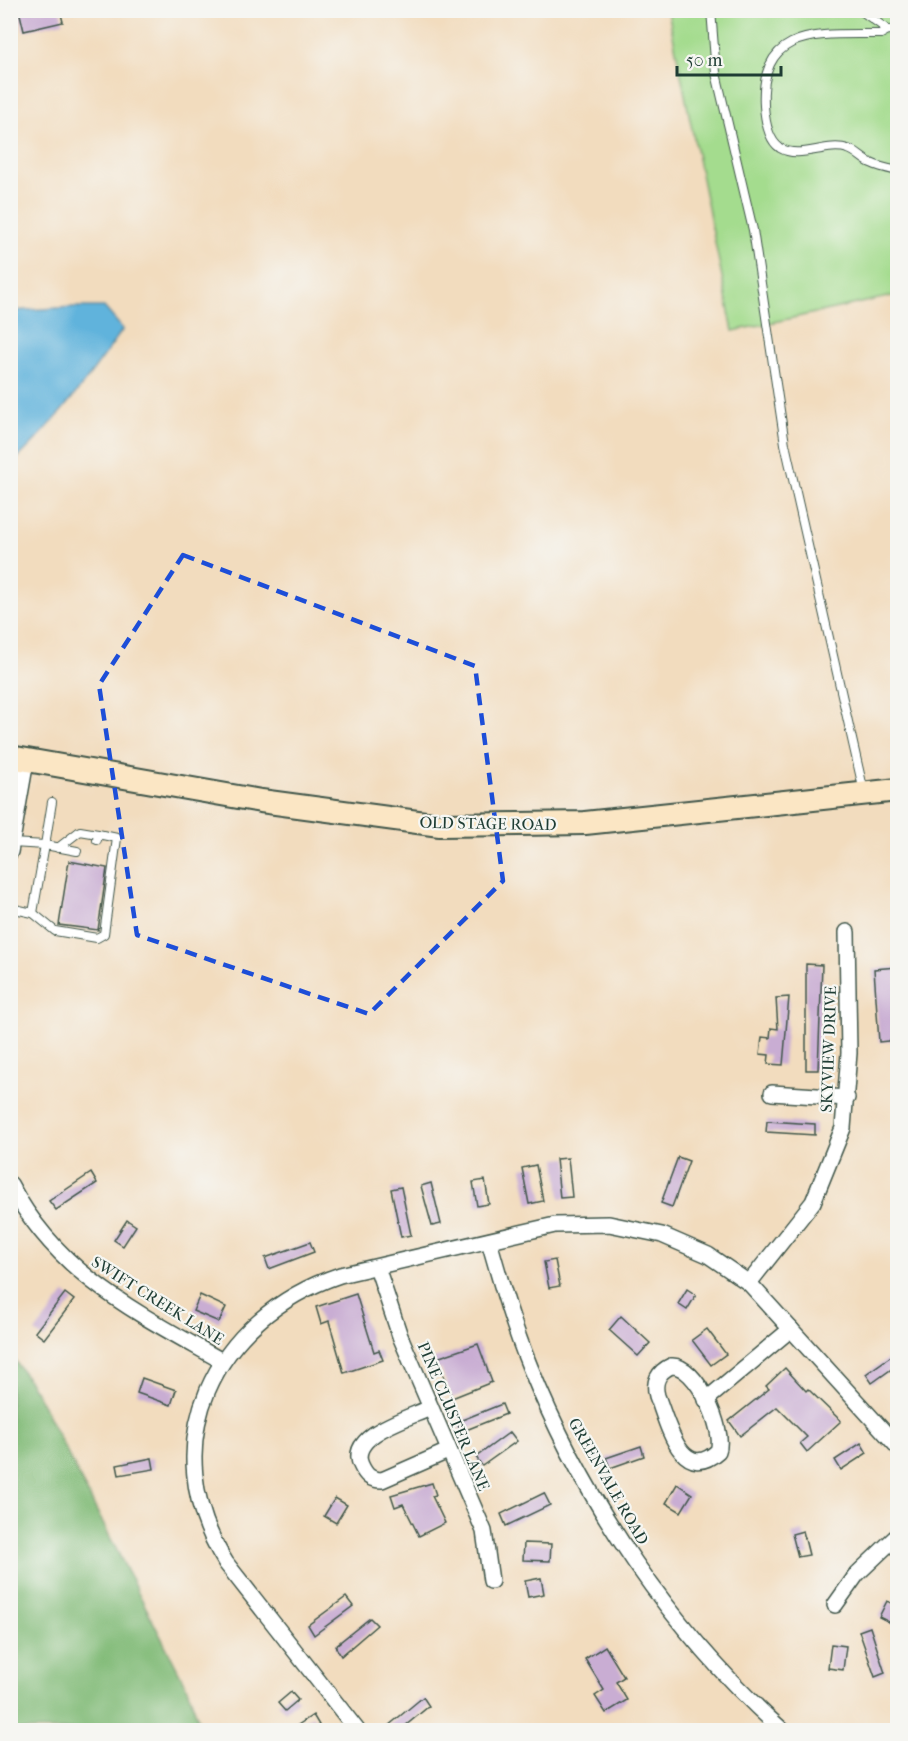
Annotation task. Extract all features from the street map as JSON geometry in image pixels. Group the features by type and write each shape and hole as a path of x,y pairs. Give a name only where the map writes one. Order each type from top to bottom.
{"main road":[{"name":"OLD STAGE ROAD","path":"18,759 261,801 440,825 585,823 897,790"}],"street":[{"path":"11,847 18,759"},
{"name":"SKYVIEW DRIVE","path":"749,1283 813,1202 843,1128 849,1053 847,932"},
{"path":"772,1093 847,1098"},
{"name":"SWIFT CREEK LANE","path":"10,1184 34,1224 83,1276 158,1325 222,1361"},
{"path":"357,1731 226,1563 214,1543 205,1520 196,1478 195,1447 202,1404 222,1361 256,1321 282,1301 313,1284 555,1225 618,1226 662,1235 717,1261 749,1283 897,1447"},
{"name":"GREENVALE ROAD","path":"489,1241 529,1366 567,1449 614,1531 697,1643 752,1703 782,1731"},
{"name":"PINE CLUSTER LANE","path":"377,1267 400,1336 484,1531 490,1581"},
{"path":"706,1400 791,1329"},
{"path":"671,1366 681,1366 693,1377 706,1400 720,1436 720,1445 715,1454 705,1460 691,1460 681,1453 657,1396 655,1387 659,1375 671,1366"},
{"path":"430,1408 367,1438 358,1450 359,1462 367,1476 373,1480 382,1480 448,1451"},
{"path":"835,1605 857,1574 897,1535"}],"lane":[{"path":"711,10 717,73 753,230 785,444 864,794"},
{"path":"860,10 888,30 897,31"},
{"path":"888,30 881,34 813,36 788,43 768,66 764,86 764,108 771,135 781,148 792,152 848,149 871,163 897,171"},
{"path":"33,913 52,802"},
{"path":"10,908 33,913 54,931 97,938 104,934 112,857 117,838 97,837 80,831 58,848"},
{"path":"11,847 45,845 76,851"}],"highlighted area":[{"path":"183,555 475,666 503,881 369,1014 137,935 99,685"}],"green space":[{"path":"668,11 897,11 897,295 733,331"},
{"path":"10,1353 36,1392 187,1688 202,1730 11,1730"}],"water":[{"path":"104,307 123,329 85,382 56,417 11,464 11,311"}],"building":[{"path":"19,10 60,10 63,22 24,31"},
{"path":"69,861 107,868 98,930 59,925"},
{"path":"806,964 822,965 818,1070 806,1070"},
{"path":"897,967 897,1040 879,1042 874,969"},
{"path":"789,997 783,1065 768,1064 769,1055 760,1054 762,1037 770,1038 771,1028 778,1029 776,998"},
{"path":"767,1121 815,1124 815,1135 766,1132"},
{"path":"678,1157 689,1161 672,1207 661,1203"},
{"path":"568,1158 572,1197 560,1198 556,1159"},
{"path":"536,1165 543,1201 529,1204 522,1168"},
{"path":"91,1173 97,1183 56,1210 49,1201"},
{"path":"485,1180 489,1204 477,1206 473,1182"},
{"path":"431,1183 441,1224 432,1226 421,1186"},
{"path":"401,1187 411,1235 401,1237 391,1189"},
{"path":"127,1220 136,1226 123,1246 114,1240"},
{"path":"310,1242 314,1252 269,1269 265,1258"},
{"path":"555,1260 560,1286 549,1288 544,1262"},
{"path":"687,1289 696,1295 687,1310 678,1304"},
{"path":"65,1293 74,1300 44,1339 35,1332"},
{"path":"356,1294 374,1352 379,1350 383,1360 344,1373 329,1321 321,1324 316,1307"},
{"path":"200,1295 226,1307 219,1322 193,1311"},
{"path":"621,1316 650,1343 638,1356 609,1330"},
{"path":"707,1329 726,1354 711,1365 692,1340"},
{"path":"478,1344 492,1382 452,1398 441,1369 435,1371 431,1360"},
{"path":"897,1352 897,1365 872,1383 866,1374"},
{"path":"785,1368 806,1391 808,1389 841,1421 807,1452 800,1443 807,1437 777,1407 740,1436 729,1421 769,1389 766,1386"},
{"path":"142,1378 176,1390 171,1405 137,1393"},
{"path":"502,1404 506,1414 461,1432 457,1422"},
{"path":"510,1432 517,1441 482,1466 476,1457"},
{"path":"861,1443 867,1453 841,1470 835,1460"},
{"path":"641,1446 644,1456 610,1468 606,1458"},
{"path":"152,1458 154,1469 119,1475 117,1465"},
{"path":"432,1483 436,1495 432,1496 445,1523 419,1536 403,1504 395,1507 391,1495"},
{"path":"677,1484 692,1494 681,1512 666,1503"},
{"path":"544,1493 550,1505 506,1526 501,1514"},
{"path":"335,1498 347,1505 336,1523 324,1516"},
{"path":"803,1531 809,1555 798,1557 792,1534"},
{"path":"524,1543 551,1544 550,1561 523,1560"},
{"path":"541,1578 544,1594 528,1597 525,1581"},
{"path":"346,1597 353,1606 314,1635 308,1625"},
{"path":"887,1601 897,1606 897,1626 879,1617"},
{"path":"370,1618 377,1625 341,1656 335,1646"},
{"path":"870,1627 885,1673 875,1677 859,1631"},
{"path":"831,1644 846,1646 843,1670 828,1668"},
{"path":"605,1646 624,1677 616,1682 627,1700 606,1713 595,1696 604,1690 585,1659"},
{"path":"291,1692 298,1700 285,1711 278,1703"},
{"path":"423,1697 429,1706 399,1731 382,1731"},
{"path":"313,1715 319,1725 310,1731 289,1731"}]}
